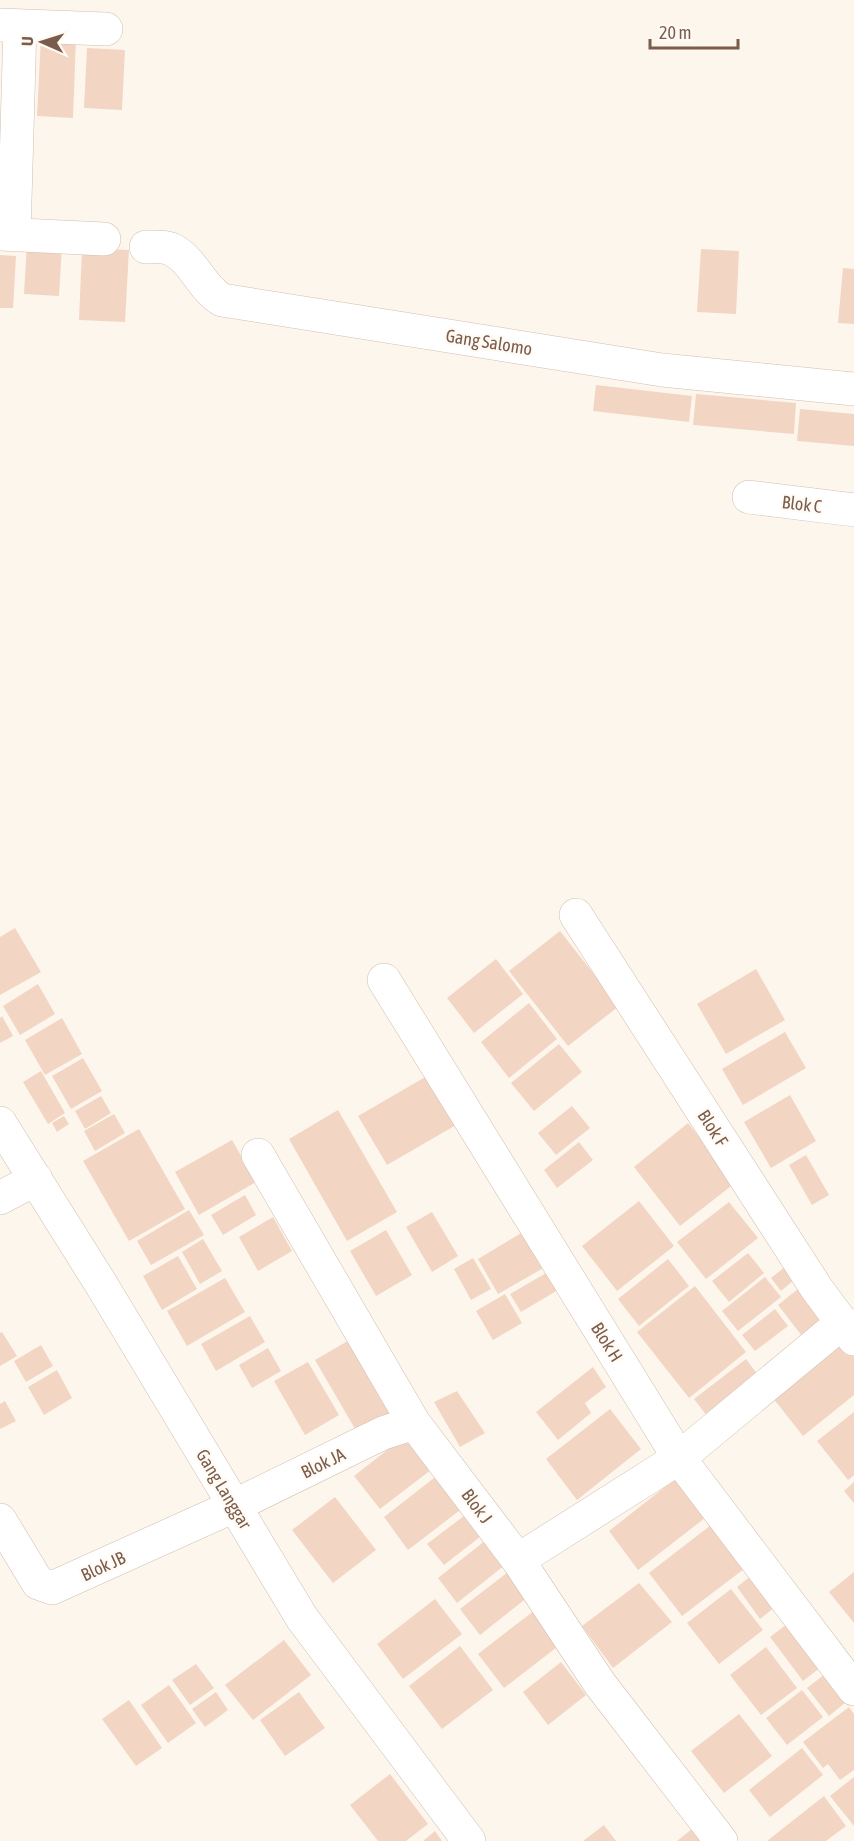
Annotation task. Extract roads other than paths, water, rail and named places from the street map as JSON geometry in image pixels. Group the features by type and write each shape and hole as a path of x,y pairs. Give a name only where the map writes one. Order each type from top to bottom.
{"street":[{"path":"104,239 7,234 20,20 106,29"},
{"name":"Gang Salomo","path":"146,247 170,248 197,271 209,292 222,300 662,370 854,389"},
{"name":"Blok C","path":"749,497 854,510"},
{"name":"Blok F","path":"576,915 817,1290 848,1330"},
{"name":"Blok H","path":"384,980 679,1458 854,1689"},
{"name":"Gang Langgar","path":"0,1124 36,1179 302,1618 469,1841"},
{"name":"Blok J","path":"258,1155 414,1423 518,1560 600,1684 721,1841"},
{"path":"0,1198 36,1179"},
{"path":"518,1560 679,1458 848,1330"},
{"name":"Blok JA","path":"234,1506 383,1434 414,1423"},
{"name":"Blok JB","path":"0,1520 38,1583 52,1588 234,1506"}]}
